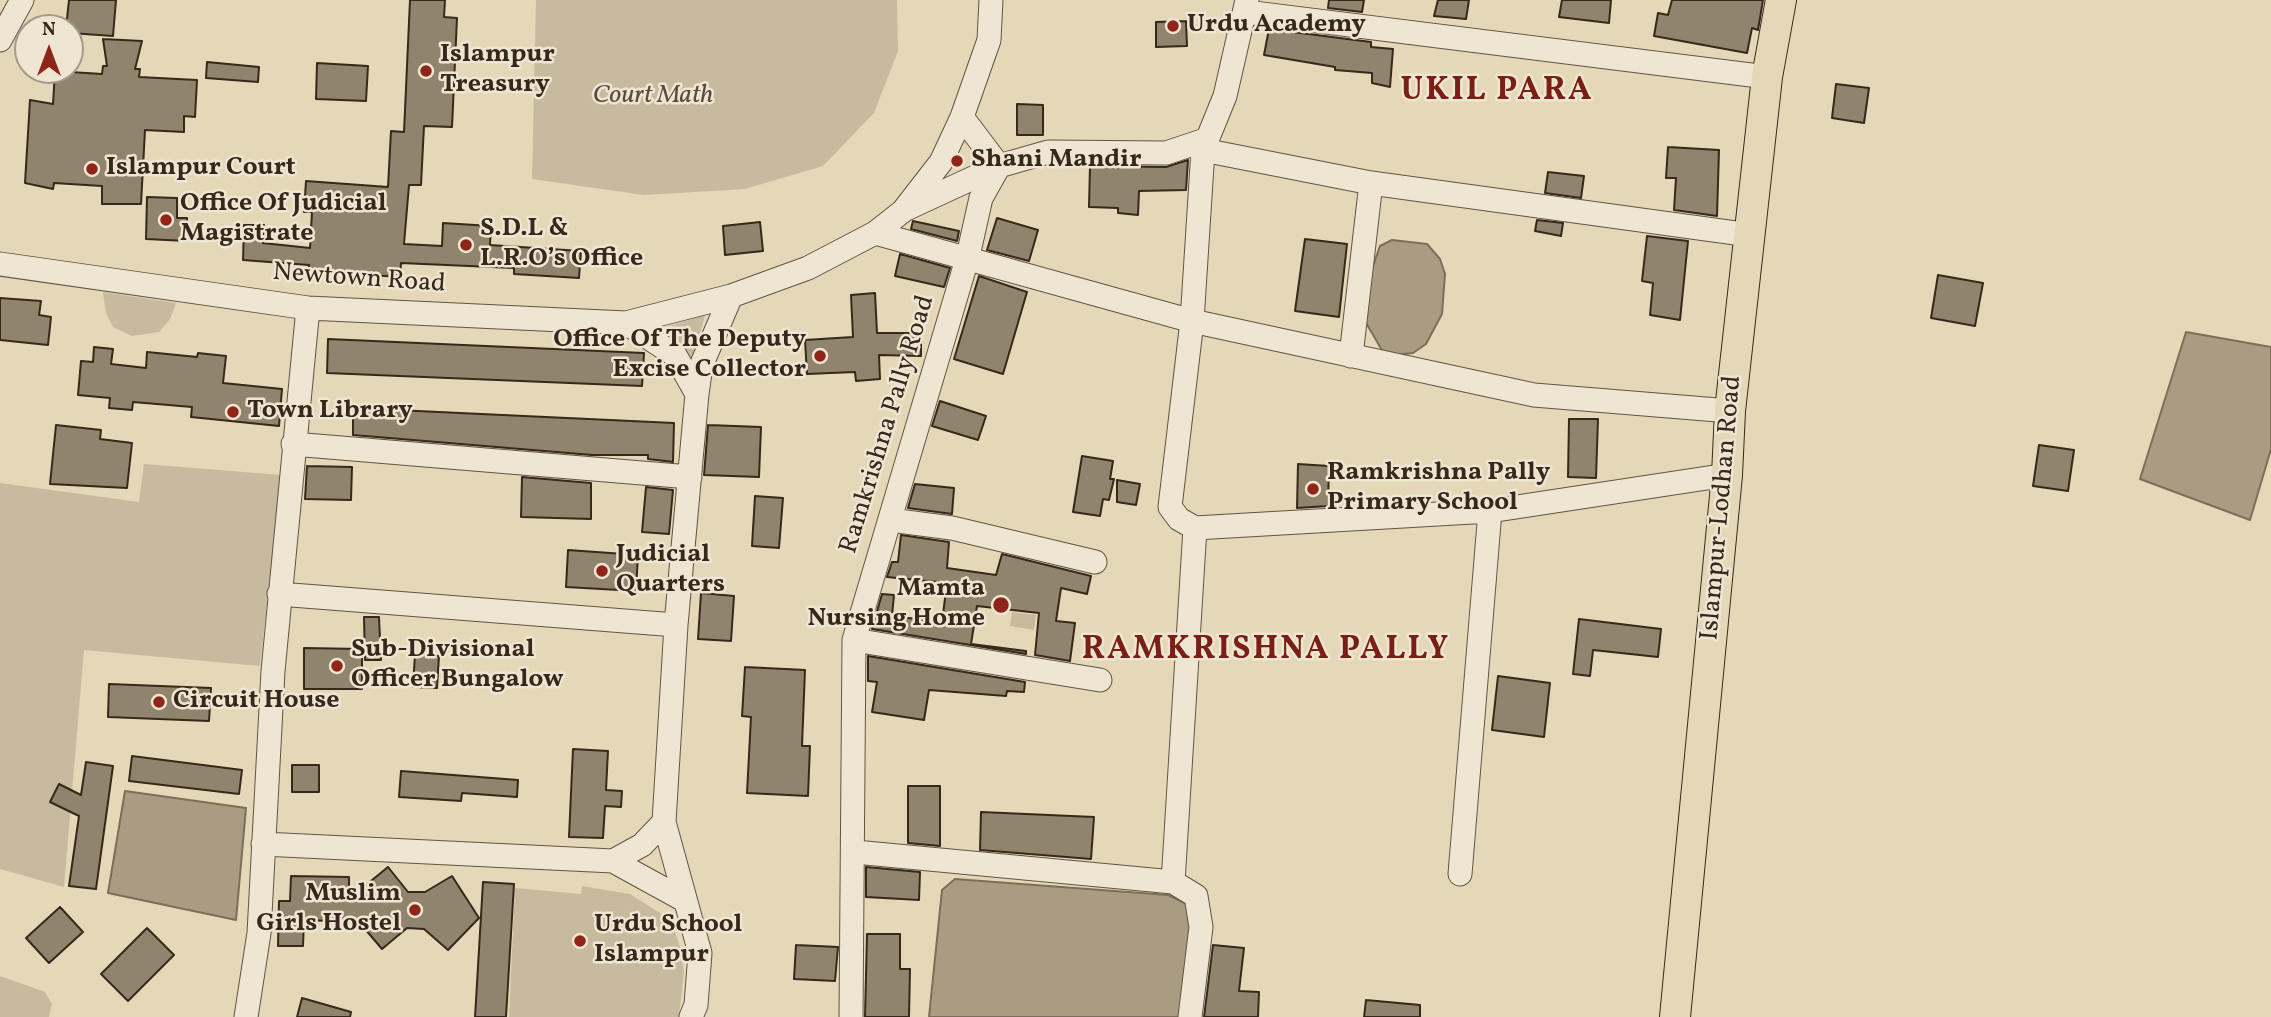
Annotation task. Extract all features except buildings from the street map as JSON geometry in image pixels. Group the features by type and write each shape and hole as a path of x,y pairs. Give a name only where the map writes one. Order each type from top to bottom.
{"main road":[{"name":"Islampur-Lodhan Road","path":"1675,1017 1727,475 1730,411 1767,77 1781,0"}],"street":[{"path":"0,40 22,0"},
{"path":"903,211 941,162 962,117 989,40 992,0"},
{"path":"1727,475 1490,511 1195,528 1179,519 1170,507 1192,321 1205,144 1225,96 1247,6 1767,77"},
{"path":"962,117 999,166"},
{"path":"903,211 999,166 1048,152 1167,153 1205,144 1371,183 1750,234"},
{"name":"Ramkrishna Pally Road","path":"851,1017 855,852 854,640 968,256 981,198 999,166"},
{"path":"1351,356 1371,183"},
{"name":"Newtown Road","path":"0,264 308,308 626,323 731,296 807,268 875,233 903,211"},
{"path":"875,233 968,256 1192,321 1534,395 1730,411"},
{"path":"691,1017 696,1005 700,953 664,822 676,625 697,394 701,366 731,296"},
{"path":"246,1017 259,933 279,594 308,308"},
{"path":"626,323 676,355 697,394"},
{"path":"293,444 690,477"},
{"path":"1460,874 1490,511"},
{"path":"890,520 952,528 1095,562"},
{"path":"1173,882 1195,528"},
{"path":"279,594 676,625"},
{"path":"854,640 1100,680"},
{"path":"613,861 642,845 664,822"},
{"path":"263,844 613,861 684,900"},
{"path":"855,852 1173,882 1196,896 1201,927 1190,1017"}],"green space":[{"name":"Court Math","path":"536,0 897,0 898,51 874,113 823,166 745,189 644,195 532,179"},
{"path":"103,292 176,303 170,319 159,332 132,336 113,327 106,313"},
{"path":"705,315 693,360 666,327"},
{"path":"144,464 281,475 260,666 84,650 64,887 0,869 0,483 139,502"},
{"path":"1012,612 1036,615 1034,630 1010,626"},
{"name":"Urdu School Islampur","path":"582,886 630,894 671,920 680,947 684,972 679,1017 509,1017 515,888 581,894"},
{"path":"0,976 45,992 52,1004 49,1017 0,1017"}],"shaded area":[{"path":"1392,240 1427,244 1440,259 1445,274 1442,314 1426,344 1413,353 1395,355 1383,352 1365,321 1366,286 1380,246"},
{"path":"2186,332 2271,347 2271,449 2250,520 2140,479"},
{"path":"125,791 246,808 236,920 108,893"},
{"path":"955,879 1168,895 1185,903 1195,922 1183,1017 929,1017 942,890"}],"place":[{"name":"Urdu Academy","path":"1173,26"},
{"name":"Islampur Treasury","path":"426,71"},
{"name":"Shani Mandir","path":"957,161"},
{"name":"Islampur Court","path":"92,169"},
{"name":"Office Of Judicial Magistrate","path":"166,220"},
{"name":"S.D.L & L.R.O’s Office","path":"466,245"},
{"name":"Office Of The Deputy Excise Collector","path":"820,356"},
{"name":"Town Library","path":"233,412"},
{"name":"Ramkrishna Pally Primary School","path":"1313,489"},
{"name":"Judicial Quarters","path":"602,571"},
{"name":"Mamta Nursing Home","path":"1001,605"},
{"name":"Sub-Divisional Officer Bungalow","path":"337,666"},
{"name":"Circuit House","path":"159,702"},
{"name":"Muslim Girls Hostel","path":"415,910"},
{"name":"Urdu School Islampur","path":"580,941"}],"district":[{"name":"UKIL PARA","path":"1497,93"},
{"name":"RAMKRISHNA PALLY","path":"1266,652"}]}
